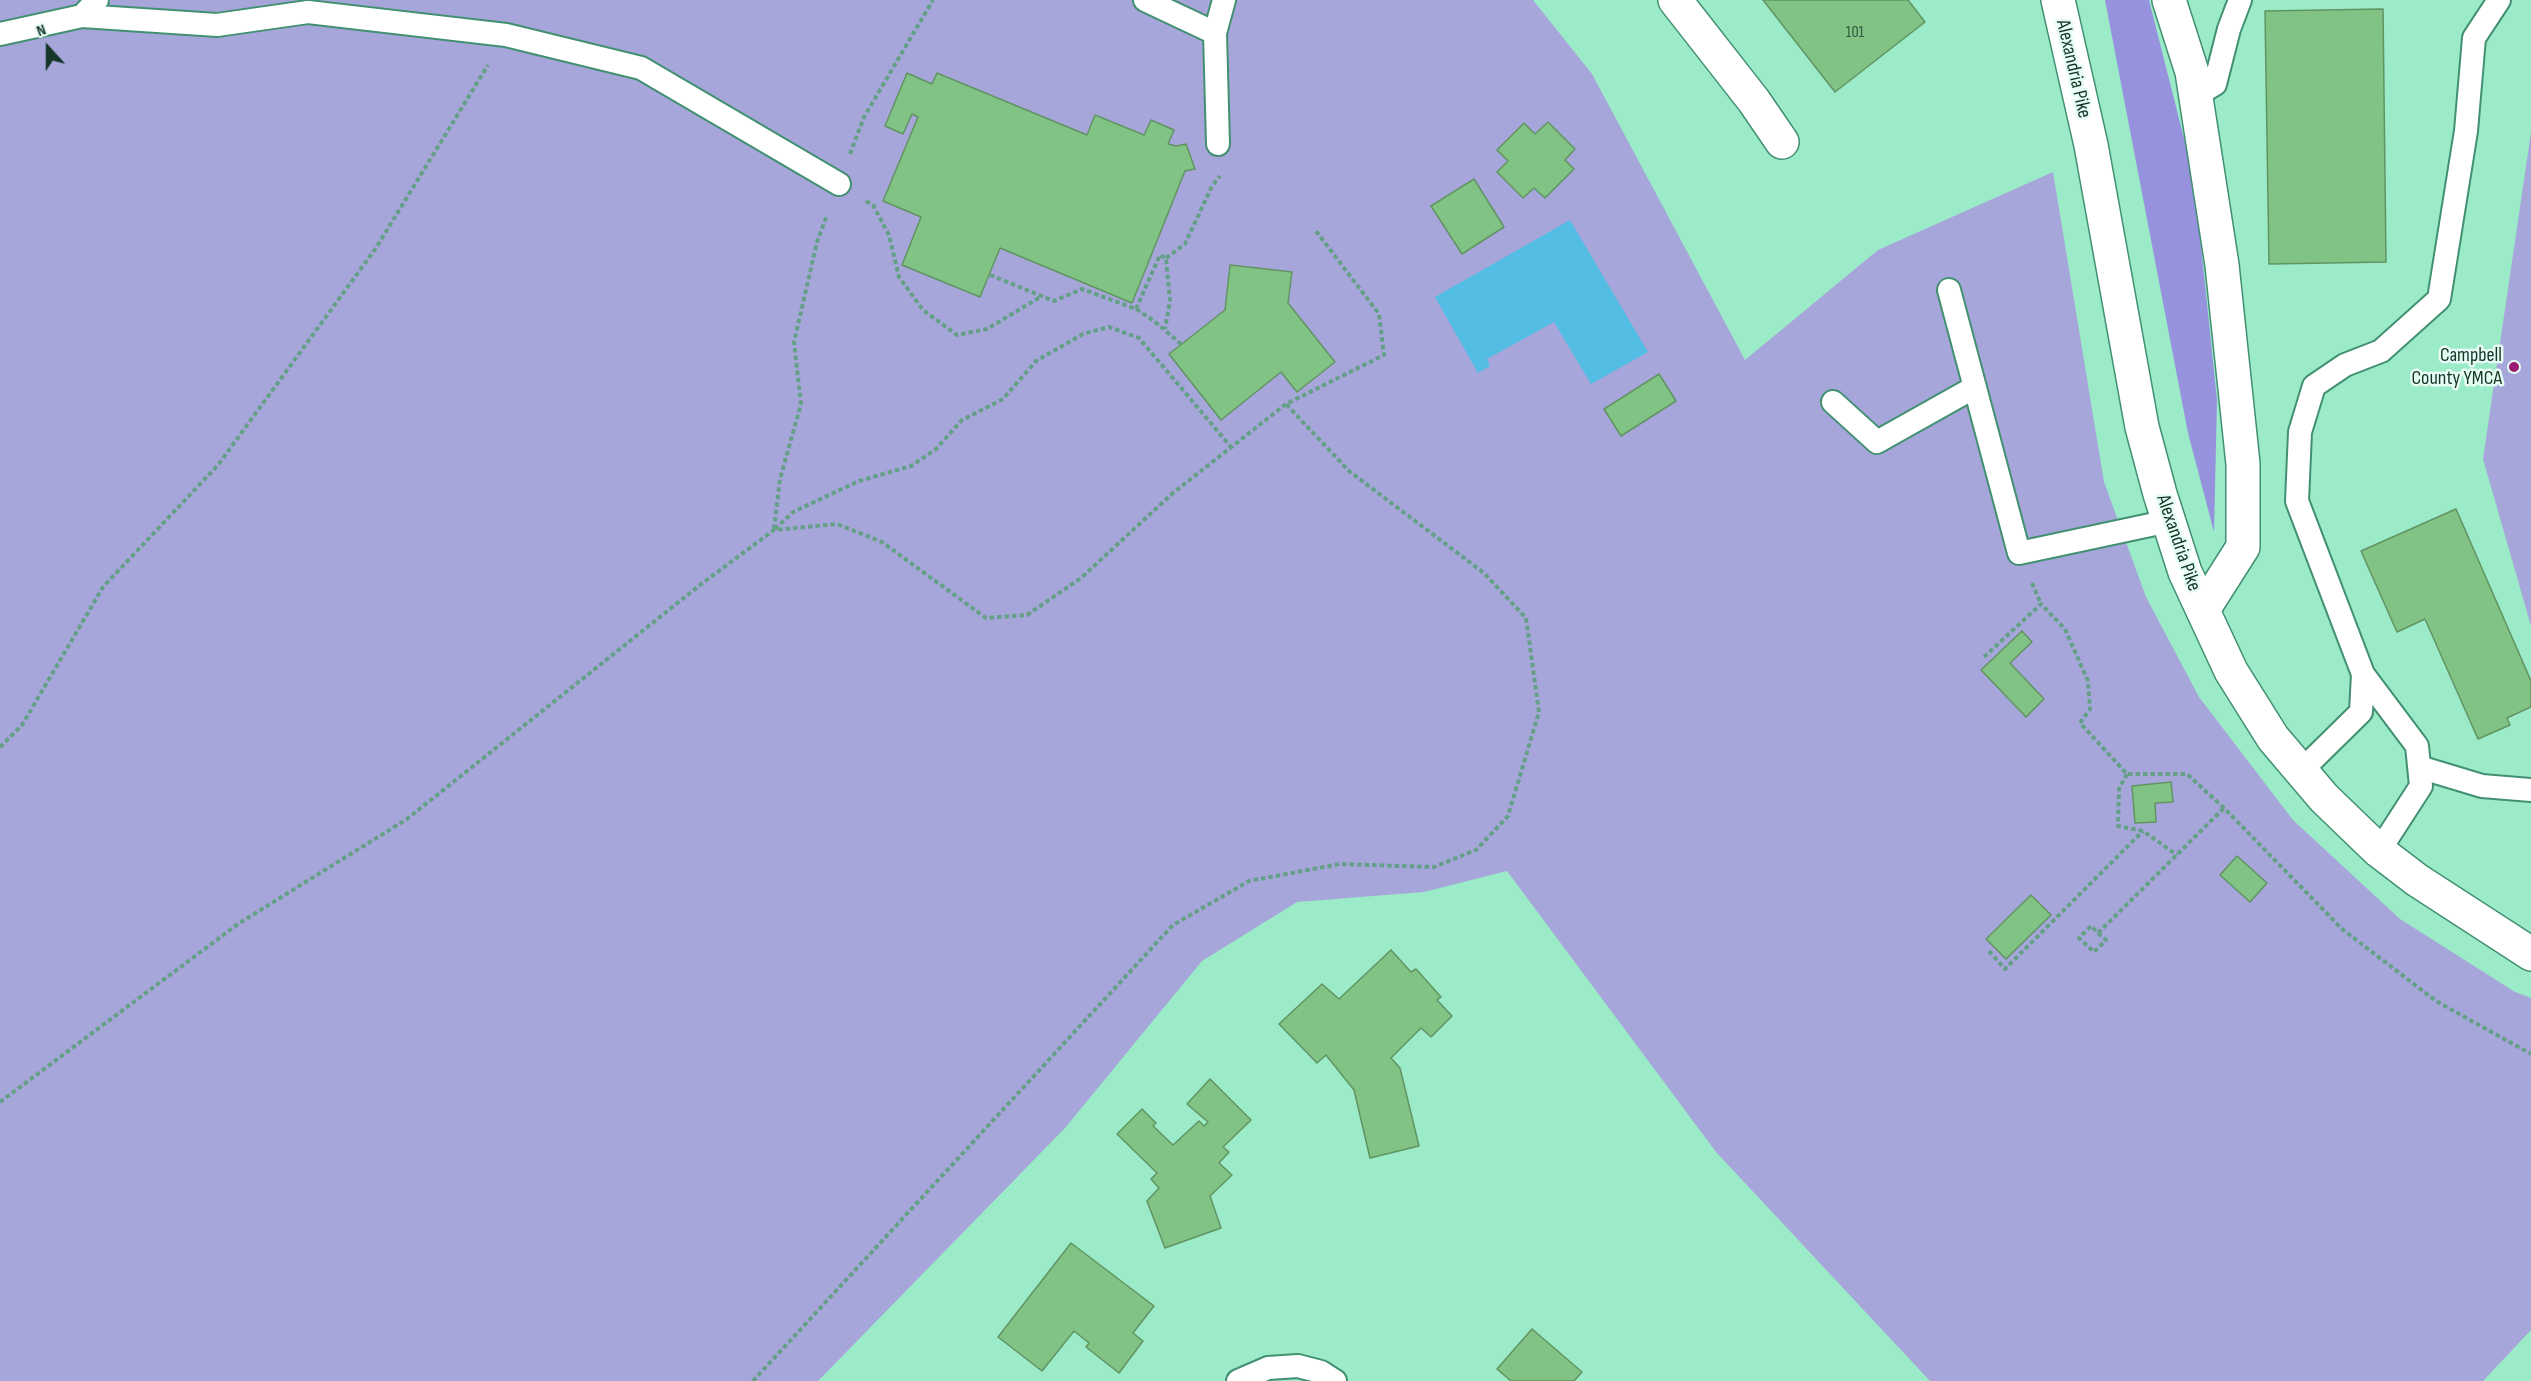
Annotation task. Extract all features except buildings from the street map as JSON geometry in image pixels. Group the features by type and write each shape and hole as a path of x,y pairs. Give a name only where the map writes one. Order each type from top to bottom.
{"main road":[{"path":"1675,0 1754,101 1782,142"},
{"name":"Alexandria Pike","path":"2058,0 2091,145 2142,427 2185,572 2231,670 2273,738 2324,798 2379,851 2417,880 2531,954"},
{"path":"2169,0 2192,72 2222,264 2243,464 2243,547 2203,610"}],"lane":[{"path":"1145,0 1215,33"},
{"path":"1218,144 1215,33 1224,0"},
{"path":"2195,96 2216,84 2229,29 2240,0"},
{"path":"2379,851 2421,786 2417,746 2363,674 2297,501 2300,432 2314,386 2345,365 2381,351 2439,299 2466,131 2474,38 2491,1"},
{"path":"0,34 89,8 217,25 308,12 506,35 641,68 838,184"},
{"path":"1949,290 2019,553 2169,521"},
{"path":"1833,402 1878,442 1975,387"},
{"path":"2301,771 2361,712 2363,674"},
{"path":"2419,767 2482,786 2531,790"},
{"path":"1238,1381 1268,1368 1298,1366 1321,1372 1335,1381"}],"path":[{"path":"774,530 780,479 801,404 794,342 817,242 864,117 933,0"},
{"path":"0,747 22,725 103,587 218,465 376,248 506,35"},
{"path":"1166,258 1185,244 1212,186 1226,169"},
{"path":"838,184 873,206 889,235 899,277 923,310 957,335 987,329 1042,296"},
{"path":"774,530 837,524 882,542 986,618 1027,615 1081,578 1173,493 1286,404 1384,355 1378,314 1317,231"},
{"path":"1136,309 1160,255 1166,258"},
{"path":"1164,330 1170,301 1166,258"},
{"path":"990,274 1054,301 1082,289 1136,309 1181,344"},
{"path":"0,1102 238,924 406,819 700,585 774,530 793,512 859,481 911,466 936,449 962,420 1003,399 1036,361 1083,334 1110,327 1139,338 1231,447"},
{"path":"753,1381 1173,926 1250,881 1340,864 1434,867 1476,850 1508,816 1539,712 1526,618 1484,573 1349,471 1286,404"},
{"path":"1984,657 2041,604 2065,629 2088,681 2090,709 2080,723 2127,774 2187,774 2224,807 2342,929 2436,1001 2531,1054"},
{"path":"2127,774 2119,789 2118,826 2144,831 2177,855"},
{"path":"2098,933 2224,807"},
{"path":"1989,951 2005,969 2144,831"},
{"path":"2091,926 2098,933 2106,940 2094,952 2079,938 2091,926"}],"shaded area":[{"path":"0,0 1533,0 1592,74 1745,360 1878,250 2053,172 2104,482 2146,597 2199,697 2293,820 2400,919 2515,992 2531,998 2531,1330 2483,1381 1930,1381 1716,1152 1507,871 1424,892 1297,902 1202,961 1065,1128 818,1381 0,1381"},
{"path":"2105,0 2149,0 2194,178 2217,400 2214,532 2188,433"},
{"name":"Campbell County YMCA","path":"2531,132 2531,626 2483,459"},
{"path":"1570,220 1648,352 1591,384 1554,322 1487,359 1490,366 1478,373 1435,297"}],"place":[{"name":"Campbell County YMCA","path":"2514,367"}]}
